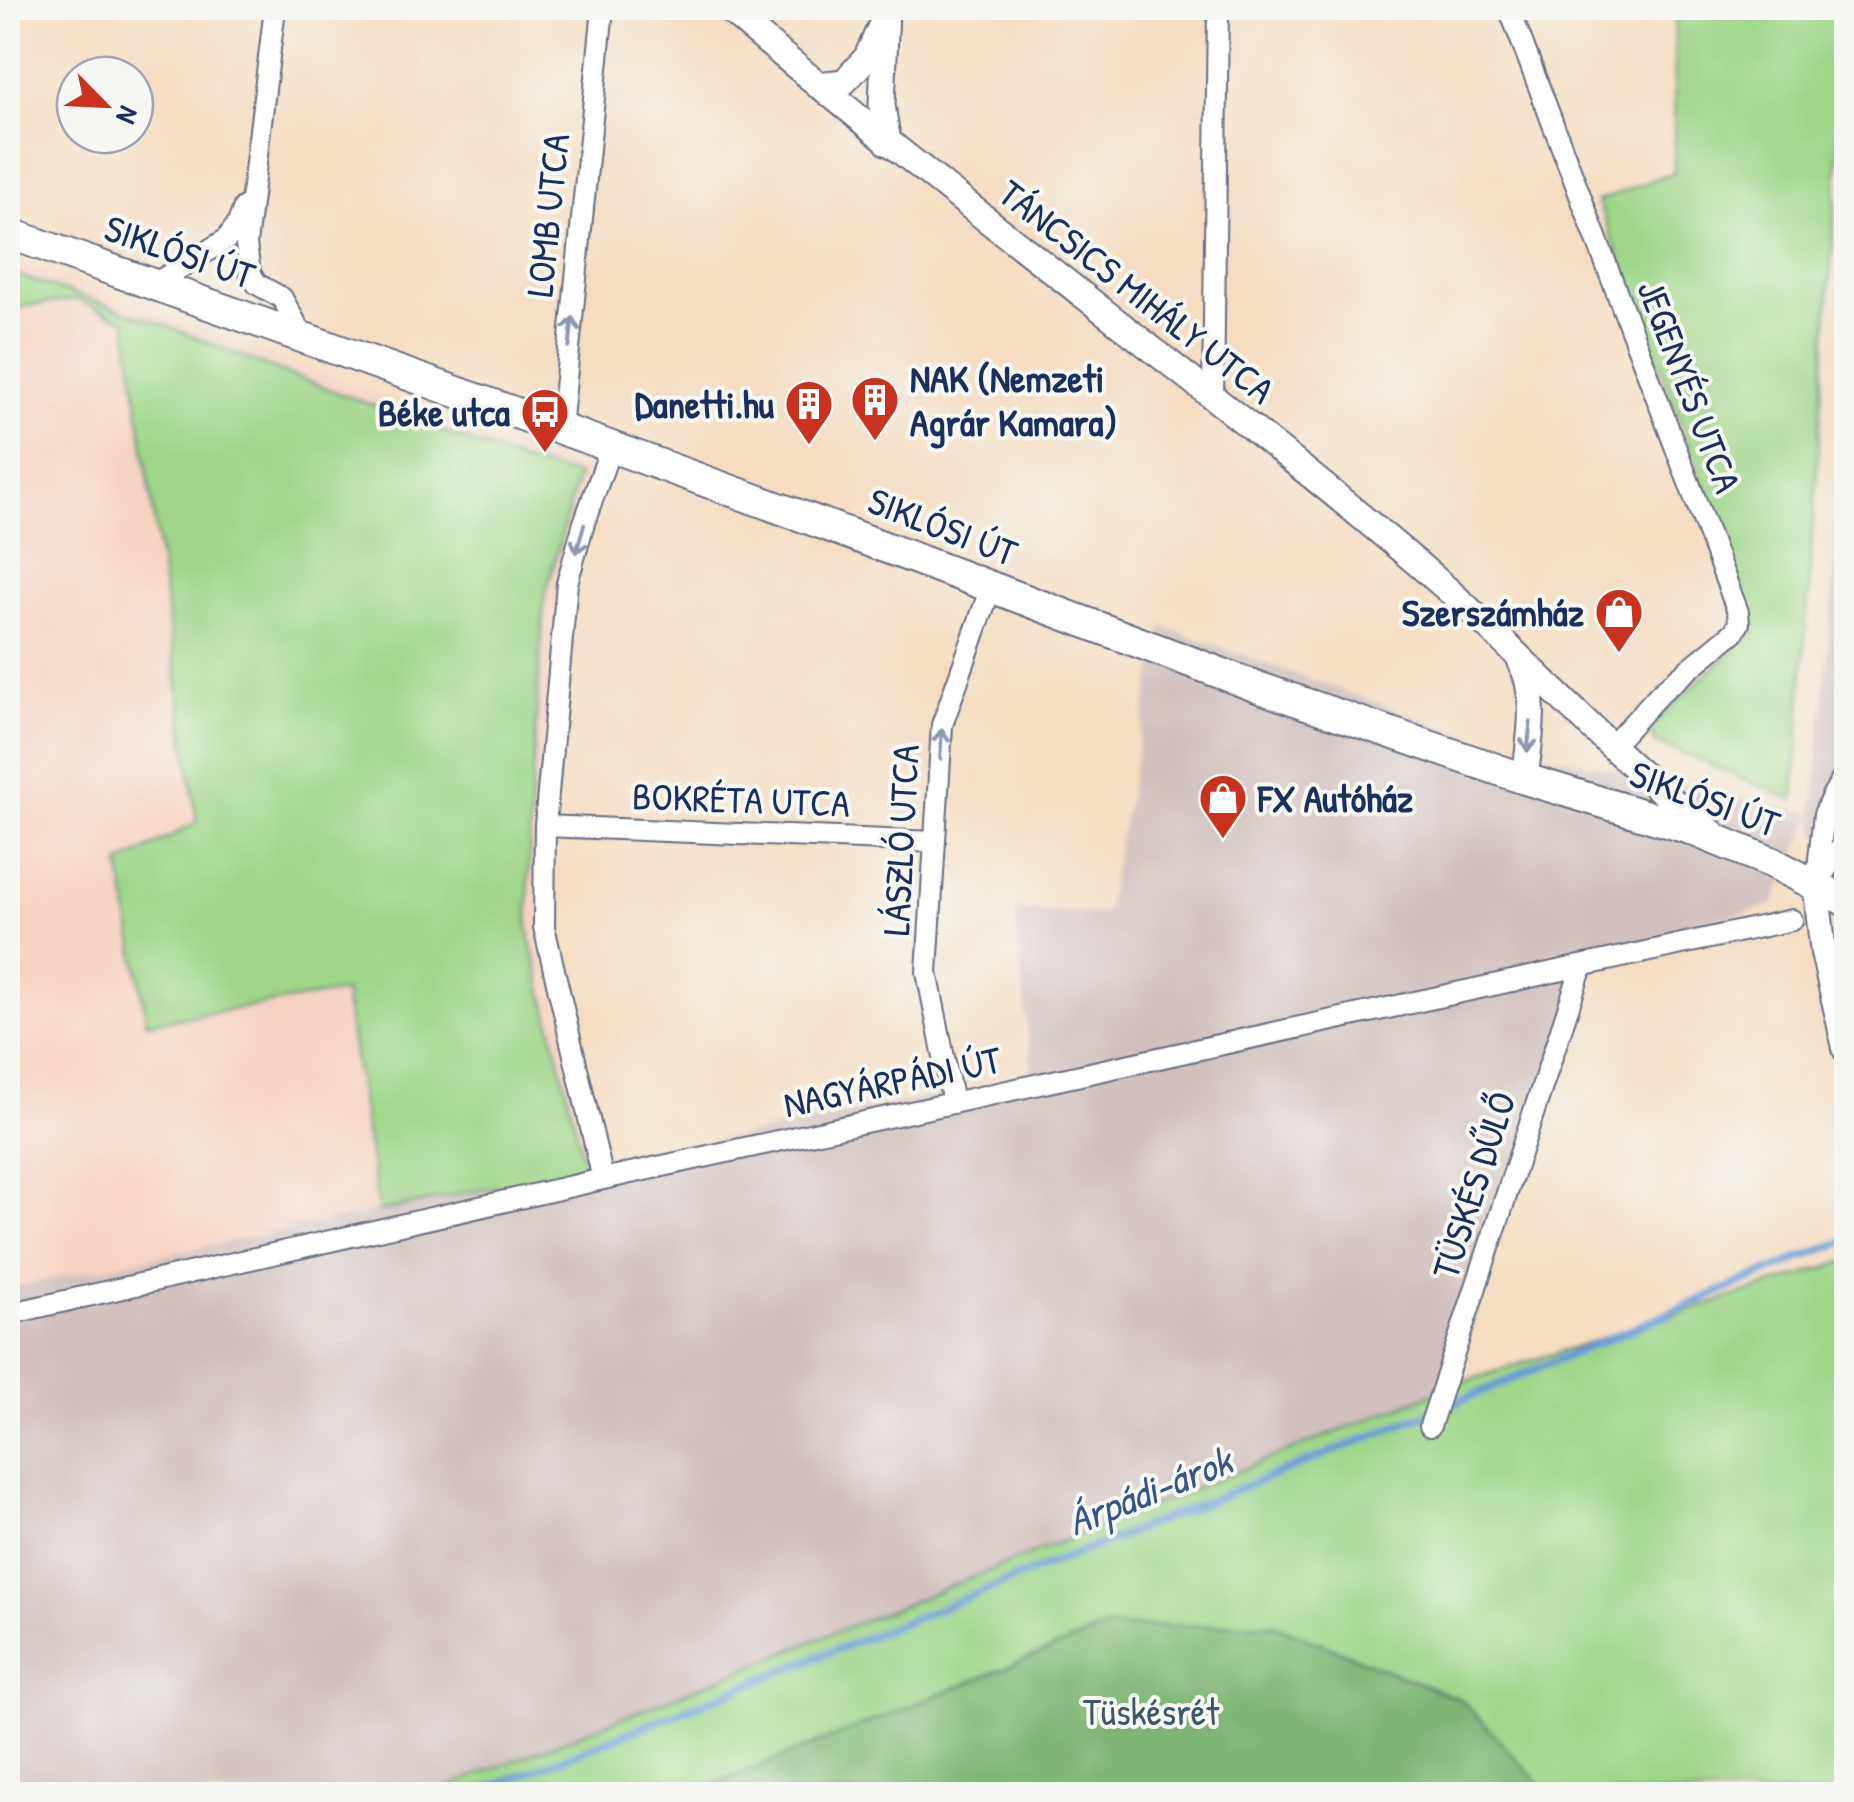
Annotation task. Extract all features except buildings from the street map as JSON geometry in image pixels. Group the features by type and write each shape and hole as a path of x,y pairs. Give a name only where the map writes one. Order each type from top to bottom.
{"main road":[{"name":"SIKLÓSI ÚT","path":"8,233 611,447 1262,690 1525,779 1690,829 1773,863 1846,901"}],"street":[{"path":"275,8 246,244 248,264 257,284 282,298 304,338"},
{"name":"LOMB UTCA","path":"561,429 602,8"},
{"name":"TÁNCSICS MIHÁLY UTCA","path":"727,8 888,143 1419,565 1612,746 1728,845"},
{"path":"1213,398 1218,8"},
{"name":"JEGENYÉS UTCA","path":"1509,8 1738,612 1734,632 1661,692 1612,746"},
{"path":"817,85 844,82 867,57 886,11"},
{"path":"886,11 882,105 888,143"},
{"path":"154,284 228,239 248,198 258,157"},
{"path":"603,1178 544,927 545,826 567,583 611,447"},
{"name":"LÁSZLÓ UTCA","path":"952,1103 927,972 942,725 991,587"},
{"name":"TÁNCSICS MIHÁLY UTCA","path":"1498,638 1522,664 1530,682 1532,706 1525,779"},
{"path":"1846,772 1824,814 1816,886 1823,950 1846,1050"},
{"name":"BOKRÉTA UTCA","path":"545,826 936,842"},
{"path":"1816,886 1846,840"},
{"name":"NAGYÁRPÁDI ÚT","path":"8,1314 603,1178 1792,920"},
{"name":"TÜSKÉS DŰLŐ","path":"1434,1414 1582,966"}],"shaded area":[{"path":"8,258 598,474 565,583 542,928 598,1164 8,1288"},
{"path":"1846,459 1846,933 1813,815 1773,905 1589,957 1454,1385 430,1794 8,1794 8,1288 1032,1077 1015,910 1105,913 1162,626 1483,741 1813,814"}],"green space":[{"path":"1675,8 1846,8 1794,800 1658,743 1646,728 1753,632 1742,588 1598,201 1674,172"},
{"path":"8,272 158,322 520,461 578,475 544,601 530,813 528,929 585,1167 379,1212 344,992 147,1023 120,864 197,822 126,321 78,300 8,308"},
{"path":"1846,1261 1846,1794 1549,1794 1462,1700 1272,1624 1107,1627 690,1794 430,1794 1454,1385"},
{"name":"Tüskésrét","path":"1273,1624 1462,1700 1549,1794 690,1794 1107,1627"}],"waterway":[{"name":"Árpádi-árok","path":"474,1794 1455,1403 1846,1241"}],"place":[{"name":"NAK (Nemzeti Agrár Kamara)","path":"875,442"},
{"name":"Danetti.hu","path":"809,446"},
{"name":"Béke utca","path":"545,454"},
{"name":"Szerszámház","path":"1619,654"},
{"name":"FX Autóház","path":"1223,840"}]}
